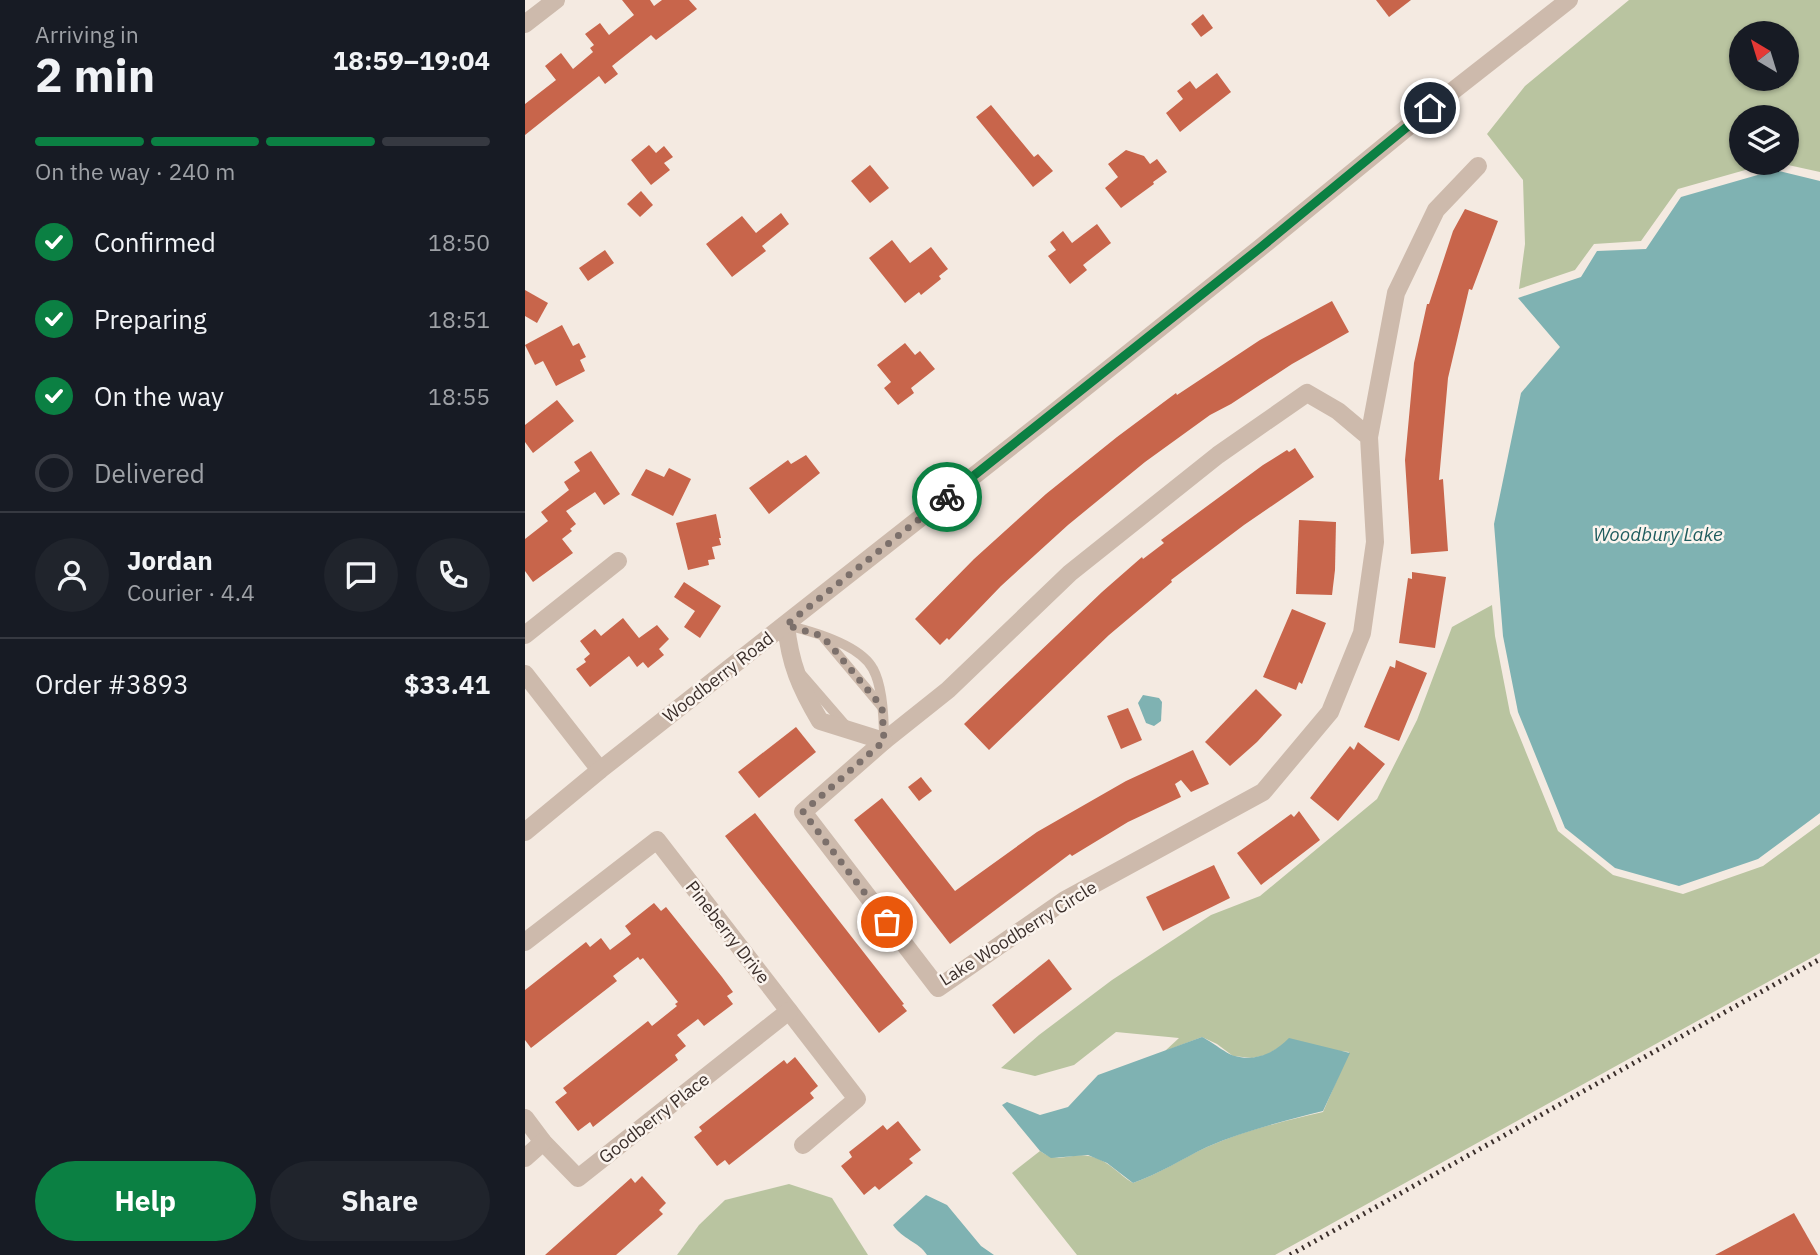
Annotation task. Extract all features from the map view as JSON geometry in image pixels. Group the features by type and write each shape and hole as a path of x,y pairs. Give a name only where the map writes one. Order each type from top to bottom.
{"street":[{"path":"525,24 556,0"},
{"name":"Woodberry Road","path":"525,832 1250,256 1430,108 1569,0"},
{"name":"Lake Woodberry Circle","path":"1369,437 1338,411 1307,393 1218,455 1070,573 948,690 884,741 803,812 938,988 1065,901 1263,792 1330,712 1362,633 1375,542 1369,437 1396,293 1436,210 1478,166"},
{"path":"525,635 618,561"},
{"path":"786,625 789,654 803,691 820,721 884,741"},
{"path":"525,674 600,770"},
{"name":"Pineberry Drive","path":"525,942 657,841 857,1099 803,1145"},
{"name":"Goodberry Place","path":"544,1142 578,1178 789,1011"},
{"path":"525,1118 544,1142 525,1158"}],"lane":[{"path":"786,625 822,636 855,652 873,668 882,707 884,741"},
{"path":"822,636 882,707"}],"green space":[{"path":"1629,0 1820,0 1820,172 1799,167 1799,105 1729,105 1729,175 1678,189 1641,241 1594,244 1575,270 1519,289 1525,244 1523,180 1487,134 1525,86"},
{"path":"1492,605 1495,636 1510,713 1558,831 1613,875 1683,894 1763,866 1820,824 1820,953 1275,1255 1077,1255 1012,1173 1040,1151 1059,1158 1082,1155 1095,1158 1107,1163 1133,1183 1221,1141 1323,1112 1349,1052 1283,1045 1266,1055 1252,1058 1233,1056 1202,1037 1165,1051 1179,1038 1116,1032 1074,1065 1035,1076 1001,1068 1039,1035 1112,980 1211,915 1260,896 1377,799 1417,720 1452,627"},
{"path":"789,1184 832,1198 868,1255 677,1255 699,1225 725,1200"}],"water":[{"name":"Woodbury Lake","path":"1758,175 1795,175 1820,181 1820,813 1758,859 1679,886 1615,868 1565,828 1518,712 1503,636 1494,524 1521,393 1560,347 1518,298 1581,277 1597,251 1646,249 1681,197"},
{"path":"1143,695 1159,698 1162,702 1161,721 1154,726 1146,723 1138,703"},
{"path":"1202,1037 1228,1053 1243,1058 1265,1054 1278,1048 1289,1038 1350,1053 1323,1111 1221,1141 1133,1183 1107,1163 1088,1155 1051,1158 1040,1151 1002,1105 1007,1102 1040,1115 1068,1107 1098,1075"},
{"path":"926,1195 947,1205 981,1246 994,1255 927,1255 901,1234 893,1225"}],"building":[{"path":"622,0 650,0 654,6 662,0 689,0 697,9 656,40 651,35 612,66 618,74 605,84 599,76 525,135 525,104 556,80 545,66 561,53 573,69 593,52 590,48 594,45 585,34 600,23 609,35 634,15"},
{"path":"1376,0 1411,0 1389,17"},
{"path":"1203,14 1213,28 1201,37 1191,24"},
{"path":"1217,73 1231,92 1180,132 1166,113 1183,99 1177,91 1190,81 1196,89"},
{"path":"991,105 1034,157 1038,154 1053,171 1033,187 976,117"},
{"path":"649,145 656,153 664,146 673,157 664,163 670,170 651,185 631,160"},
{"path":"1126,150 1144,156 1150,164 1157,159 1167,172 1121,208 1105,188 1118,177 1108,164"},
{"path":"870,165 889,188 870,203 851,181"},
{"path":"641,191 653,205 640,217 627,204"},
{"path":"1465,209 1498,221 1472,290 1469,289 1448,378 1439,480 1443,479 1448,551 1411,554 1405,460 1414,363 1427,304 1453,231"},
{"path":"781,213 789,224 762,246 766,251 732,277 706,244 742,216 756,233"},
{"path":"1097,224 1111,243 1083,265 1087,270 1070,284 1048,256 1056,250 1050,242 1063,231 1072,243"},
{"path":"892,240 910,263 931,247 948,269 939,276 941,279 921,295 919,292 905,303 869,258"},
{"path":"605,250 614,263 588,281 579,268"},
{"path":"525,290 548,303 537,323 525,316"},
{"path":"1332,301 1349,332 1210,415 1145,462 1068,525 1001,586 949,640 947,638 940,645 915,619 974,559 1046,494 1117,437 1176,393 1177,395 1260,340"},
{"path":"562,325 573,346 579,343 586,357 580,360 585,371 556,386 543,361 535,365 525,345"},
{"path":"905,343 915,355 920,351 935,369 911,388 914,393 898,405 884,388 891,382 877,365"},
{"path":"557,400 574,421 533,453 525,442 525,425"},
{"path":"1295,448 1314,477 1171,580 1172,582 1109,635 989,750 964,724 1102,592 1142,557 1143,559 1164,543 1161,540 1263,465"},
{"path":"591,451 620,494 604,505 595,492 566,511 576,524 562,539 573,553 533,582 525,571 525,539 548,521 541,512 569,490 564,482 580,471 574,462"},
{"path":"806,455 820,473 769,514 749,488 788,460 791,464"},
{"path":"669,468 691,479 673,516 631,495 646,469 664,477"},
{"path":"716,514 721,545 712,547 715,559 708,560 709,565 688,570 676,523"},
{"path":"1299,520 1336,522 1332,595 1296,594"},
{"path":"1412,572 1446,577 1435,648 1399,643 1408,578 1412,579"},
{"path":"684,582 721,606 700,638 684,627 695,611 674,597"},
{"path":"1292,609 1326,623 1302,684 1299,682 1296,690 1263,677"},
{"path":"623,618 639,638 657,625 669,639 659,649 664,655 648,668 643,662 637,667 629,656 590,687 576,669 586,662 584,659 590,654 580,641 595,629 601,636"},
{"path":"1396,660 1427,673 1399,741 1364,727 1390,666 1395,668"},
{"path":"1256,689 1282,715 1230,766 1205,742"},
{"path":"1128,708 1142,740 1121,749 1107,716"},
{"path":"796,727 816,752 759,798 738,772"},
{"path":"1358,742 1385,764 1338,821 1310,798 1350,746 1354,750"},
{"path":"1193,750 1209,784 1191,792 1181,780 1175,784 1181,797 1128,822 1072,856 1070,854 950,944 854,820 882,798 955,891 1037,832 1126,781"},
{"path":"921,777 932,791 919,801 908,787"},
{"path":"1299,811 1320,840 1261,885 1237,853 1291,814 1294,817"},
{"path":"755,813 904,1004 902,1005 907,1011 879,1033 725,836"},
{"path":"1214,865 1230,898 1163,931 1146,897"},
{"path":"654,903 661,911 666,907 722,977 733,992 727,996 733,1004 704,1026 698,1019 677,1035 686,1046 675,1055 678,1060 593,1127 590,1122 578,1131 555,1102 567,1093 563,1088 648,1021 652,1026 677,1006 675,1004 678,1002 643,958 640,960 638,957 613,976 617,981 531,1048 525,1040 525,990 586,942 590,947 601,938 610,950 631,934 625,926"},
{"path":"1049,959 1072,989 1014,1034 992,1005"},
{"path":"795,1057 818,1086 810,1093 814,1098 729,1165 725,1160 717,1166 694,1137 702,1131 699,1127 784,1060 787,1064"},
{"path":"898,1121 921,1150 909,1159 913,1163 879,1190 875,1186 864,1195 841,1166 852,1157 849,1152 883,1125 887,1130"},
{"path":"642,1176 666,1203 659,1210 663,1214 616,1255 545,1255 631,1178 635,1183"},
{"path":"1794,1213 1818,1255 1715,1255"}],"railway":[{"path":"1290,1255 1820,959"}],"way so far":[{"path":"887,922 803,812 884,741 882,707 822,636 786,625 947,497"}],"route":[{"path":"947,497 1260,248 1430,108"}]}
